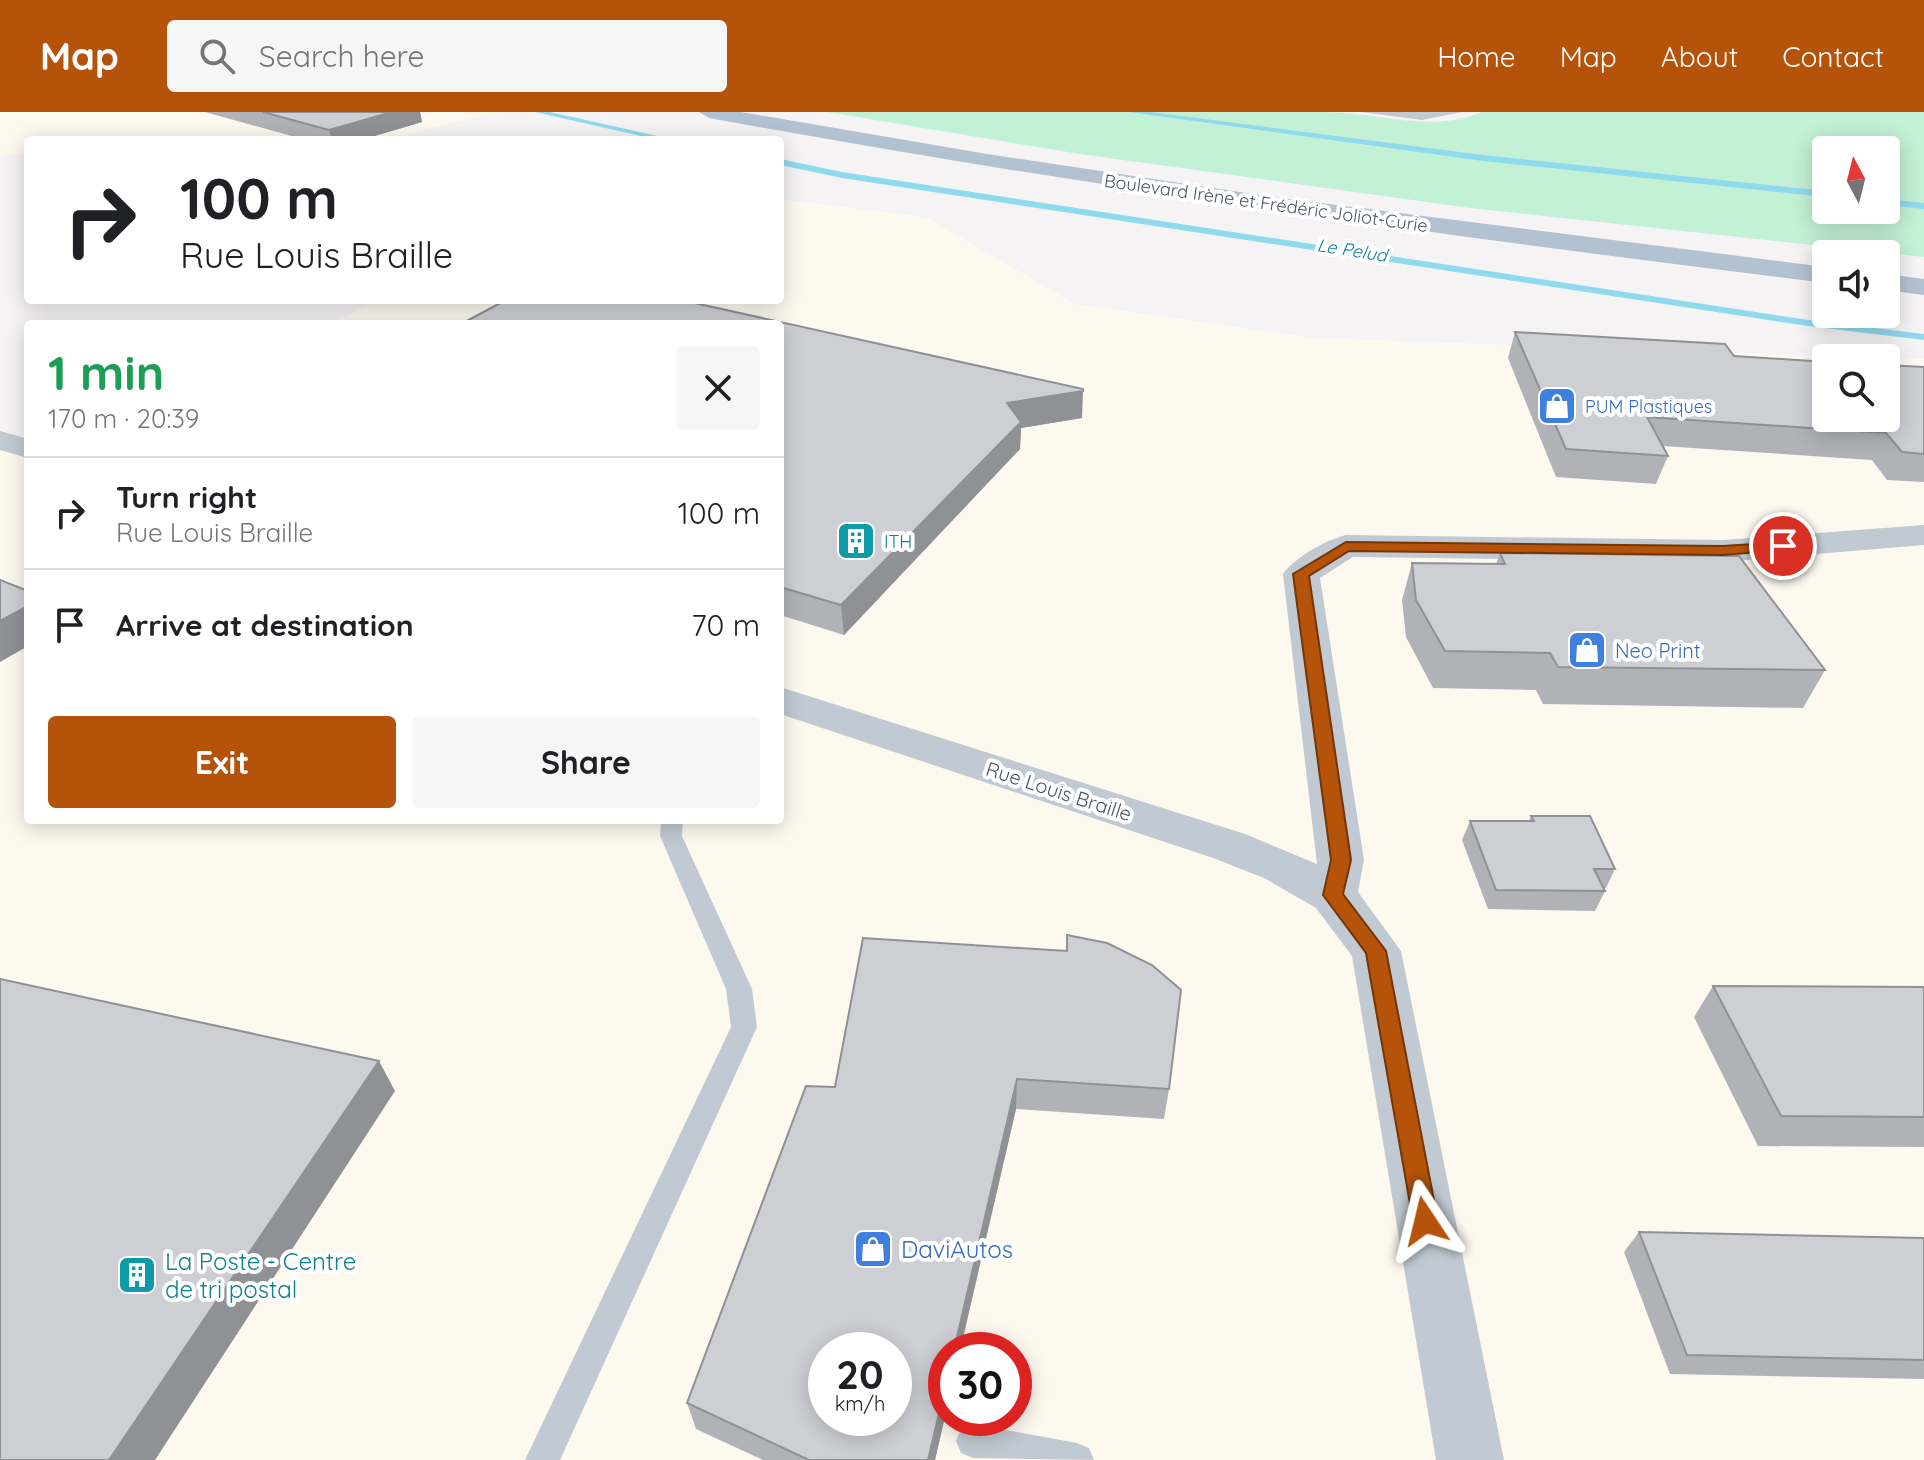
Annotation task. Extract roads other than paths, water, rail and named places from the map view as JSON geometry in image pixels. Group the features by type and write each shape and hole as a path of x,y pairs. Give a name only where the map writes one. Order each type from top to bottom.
{"main road":[{"name":"Boulevard Irène et Frédéric Joliot-Curie","path":"709,112 1172,191 1506,237 1812,273"},
{"name":"Boulevard Irène et Frédéric Joliot-Curie","path":"786,112 1180,176 1502,219 1812,255"},
{"path":"1900,265 1924,268"},
{"path":"1900,284 1924,287"}],"street":[{"path":"0,440 24,448"},
{"path":"1333,895 1341,860 1301,574 1346,546 1723,551 1924,535"},
{"name":"Rue Louis Braille","path":"784,701 1229,846 1281,866 1333,895 1376,951 1470,1460"}],"lane":[{"path":"1366,112 1422,117 1457,112"},
{"path":"542,1460 744,1027 739,989 671,836 672,824"},
{"path":"973,1441 1077,1460"}],"waterway":[{"name":"Le Pelud","path":"539,112 652,136"},
{"name":"Le Pelud","path":"1133,112 1483,158 1812,193"},
{"name":"Le Pelud","path":"784,163 842,175 1808,323 1924,337"},
{"name":"Le Pelud","path":"1900,203 1924,206"}],"place":[{"name":"PUM Plastiques","path":"1557,406"},
{"name":"ITH","path":"856,541"},
{"name":"Neo Print","path":"1587,650"},
{"name":"DaviAutos","path":"873,1249"},
{"name":"La Poste - Centre de tri postal","path":"137,1275"}]}
